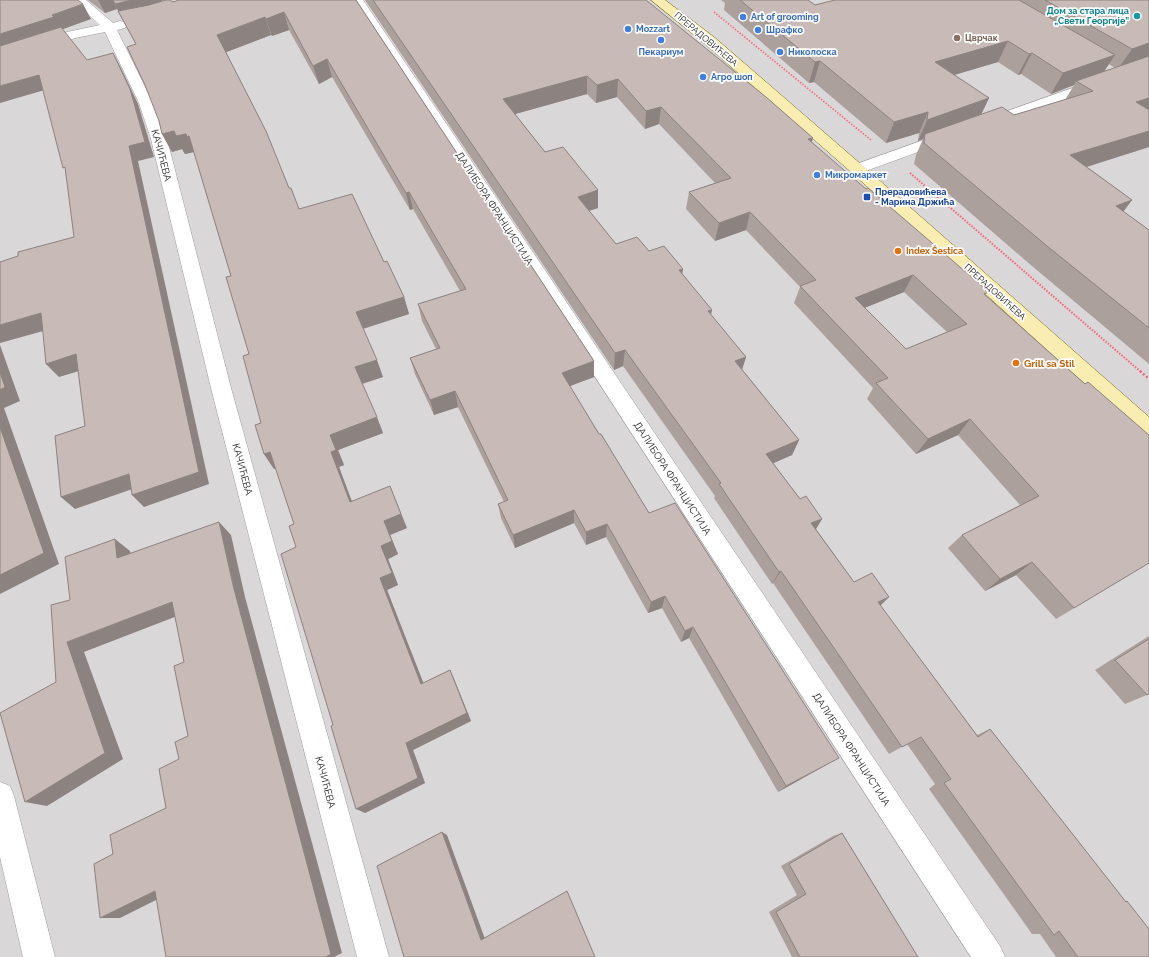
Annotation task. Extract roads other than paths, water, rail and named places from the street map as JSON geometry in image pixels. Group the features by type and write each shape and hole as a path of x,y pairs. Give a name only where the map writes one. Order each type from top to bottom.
{"main road":[{"name":"ПРЕРАДОВИЋЕВА","path":"657,0 709,40 857,169 1149,430"}],"street":[{"name":"КАЧИЋЕВА","path":"78,0 109,26 146,103 159,138 223,396 374,957"},
{"name":"ДАЛИБОРА ФРАНЦИСТИЈА","path":"357,0 989,957"},
{"path":"0,59 72,35 109,26 132,23"},
{"path":"857,169 1149,65"},
{"path":"1102,68 1116,76"},
{"path":"0,796 39,957"}],"place":[{"name":"Дом за стара лица „Свети Георгије”","path":"1137,16"},
{"name":"Art of grooming","path":"743,17"},
{"name":"Mozzart","path":"628,29"},
{"name":"Шрафко","path":"758,30"},
{"name":"Цврчак","path":"957,38"},
{"name":"Пекариум","path":"661,40"},
{"name":"Николоска","path":"780,52"},
{"name":"Агро шоп","path":"703,77"},
{"name":"Микромаркет","path":"817,175"},
{"name":"Прерадовићева - Марина Држића","path":"867,197"},
{"name":"Index Šestica","path":"898,251"},
{"name":"Grill sa Stil","path":"1016,363"}]}
